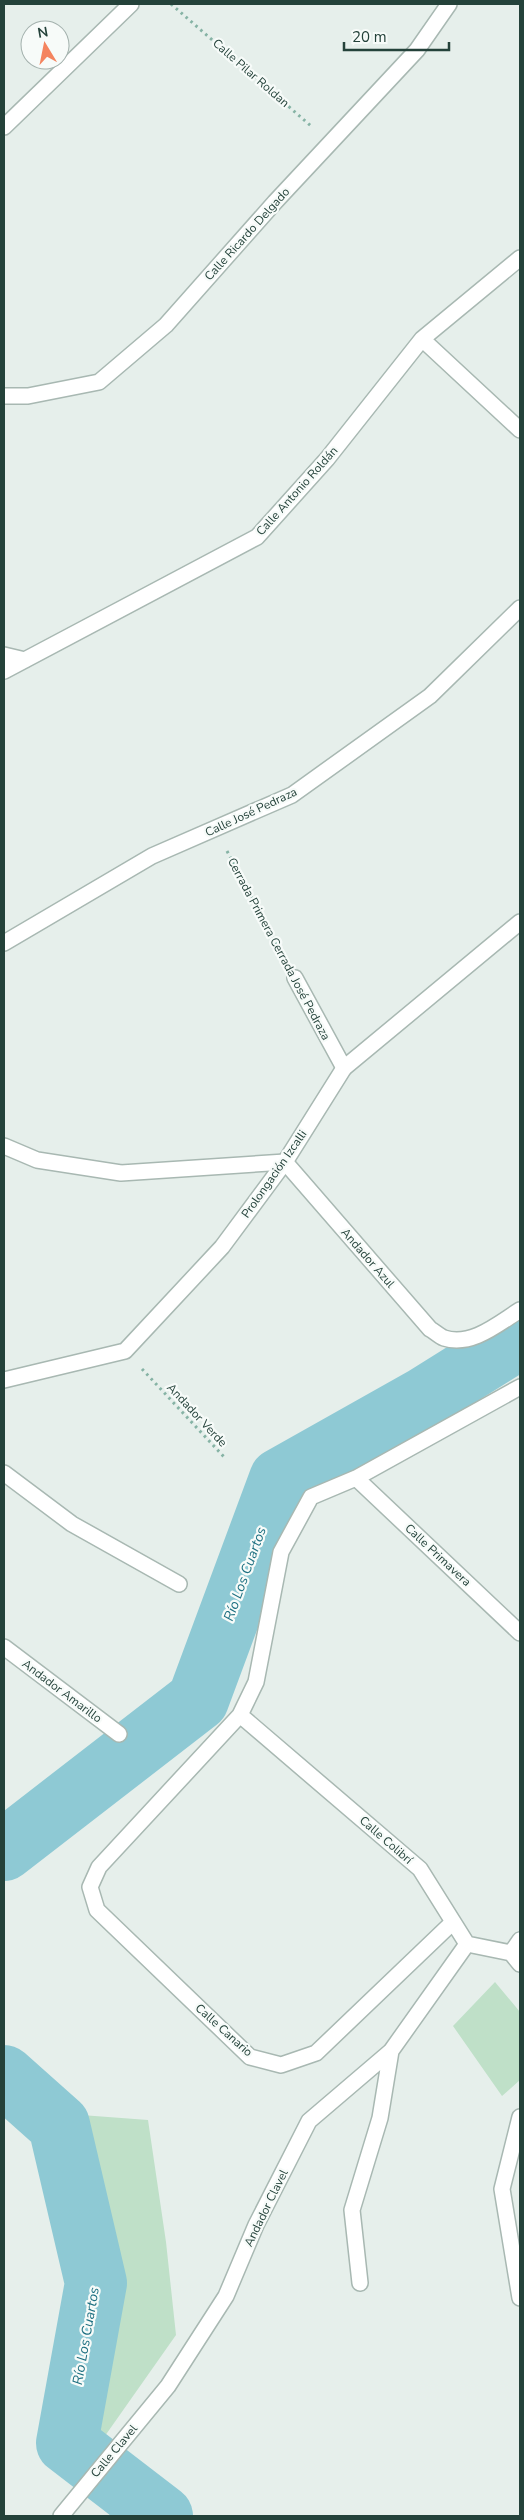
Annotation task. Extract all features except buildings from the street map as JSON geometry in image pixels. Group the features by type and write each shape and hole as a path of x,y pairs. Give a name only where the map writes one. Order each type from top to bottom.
{"street":[{"path":"4,127 131,4"},
{"name":"Calle Ricardo Delgado","path":"4,396 28,396 99,382 166,326 330,143 417,50 449,4"},
{"name":"Calle Antonio Roldán","path":"4,671 257,537 328,459 422,339 520,258"},
{"path":"422,339 520,430"},
{"name":"Calle José Pedraza","path":"4,943 152,856 292,795 430,696 520,608"},
{"path":"4,655 25,660"},
{"name":"Prolongación Izcalli","path":"4,1380 125,1351 222,1247 285,1162 344,1068 520,922"},
{"name":"Cerrada Primera Cerrada José Pedraza","path":"295,978 344,1068"},
{"path":"4,1146 37,1160 121,1172 285,1162"},
{"name":"Andador Azul","path":"285,1162 430,1329 444,1338 460,1338 482,1334 520,1310"},
{"path":"240,1715 256,1682 281,1552 310,1497 356,1478 520,1387"},
{"path":"4,1474 72,1524 179,1584"},
{"name":"Calle Primavera","path":"356,1478 520,1633"},
{"name":"Andador Amarillo","path":"4,1647 119,1734"},
{"name":"Calle Canario","path":"240,1715 99,1866 90,1886 96,1910 250,2057 281,2065 316,2053 453,1922"},
{"name":"Calle Colibrí","path":"240,1715 420,1869 467,1944"},
{"path":"467,1944 516,1958 520,1940"},
{"name":"Andador Clavel","path":"168,2386 226,2296 256,2225 309,2121 391,2051 467,1944"},
{"name":"Andador Clavel","path":"360,2283 352,2210 380,2118 391,2051"},
{"path":"520,2117 502,2189 520,2298"},
{"name":"Calle Clavel","path":"61,2516 74,2497 168,2386"}],"path":[{"name":"Calle Pilar Roldan","path":"171,4 330,143"},
{"name":"Cerrada Primera Cerrada José Pedraza","path":"215,829 295,978"},
{"name":"Andador Verde","path":"156,1385 225,1458"}],"green space":[{"path":"495,1982 520,2012 520,2080 502,2096 453,2026"},
{"path":"68,2114 148,2120 166,2242 176,2335 100,2443 85,2425 110,2343 108,2266 95,2191"}],"waterway":[{"name":"Río Los Cuartos","path":"4,1850 198,1700 280,1479 424,1398 520,1338"},
{"name":"Río Los Cuartos","path":"4,2076 59,2125 96,2283 67,2443 162,2516"}]}
